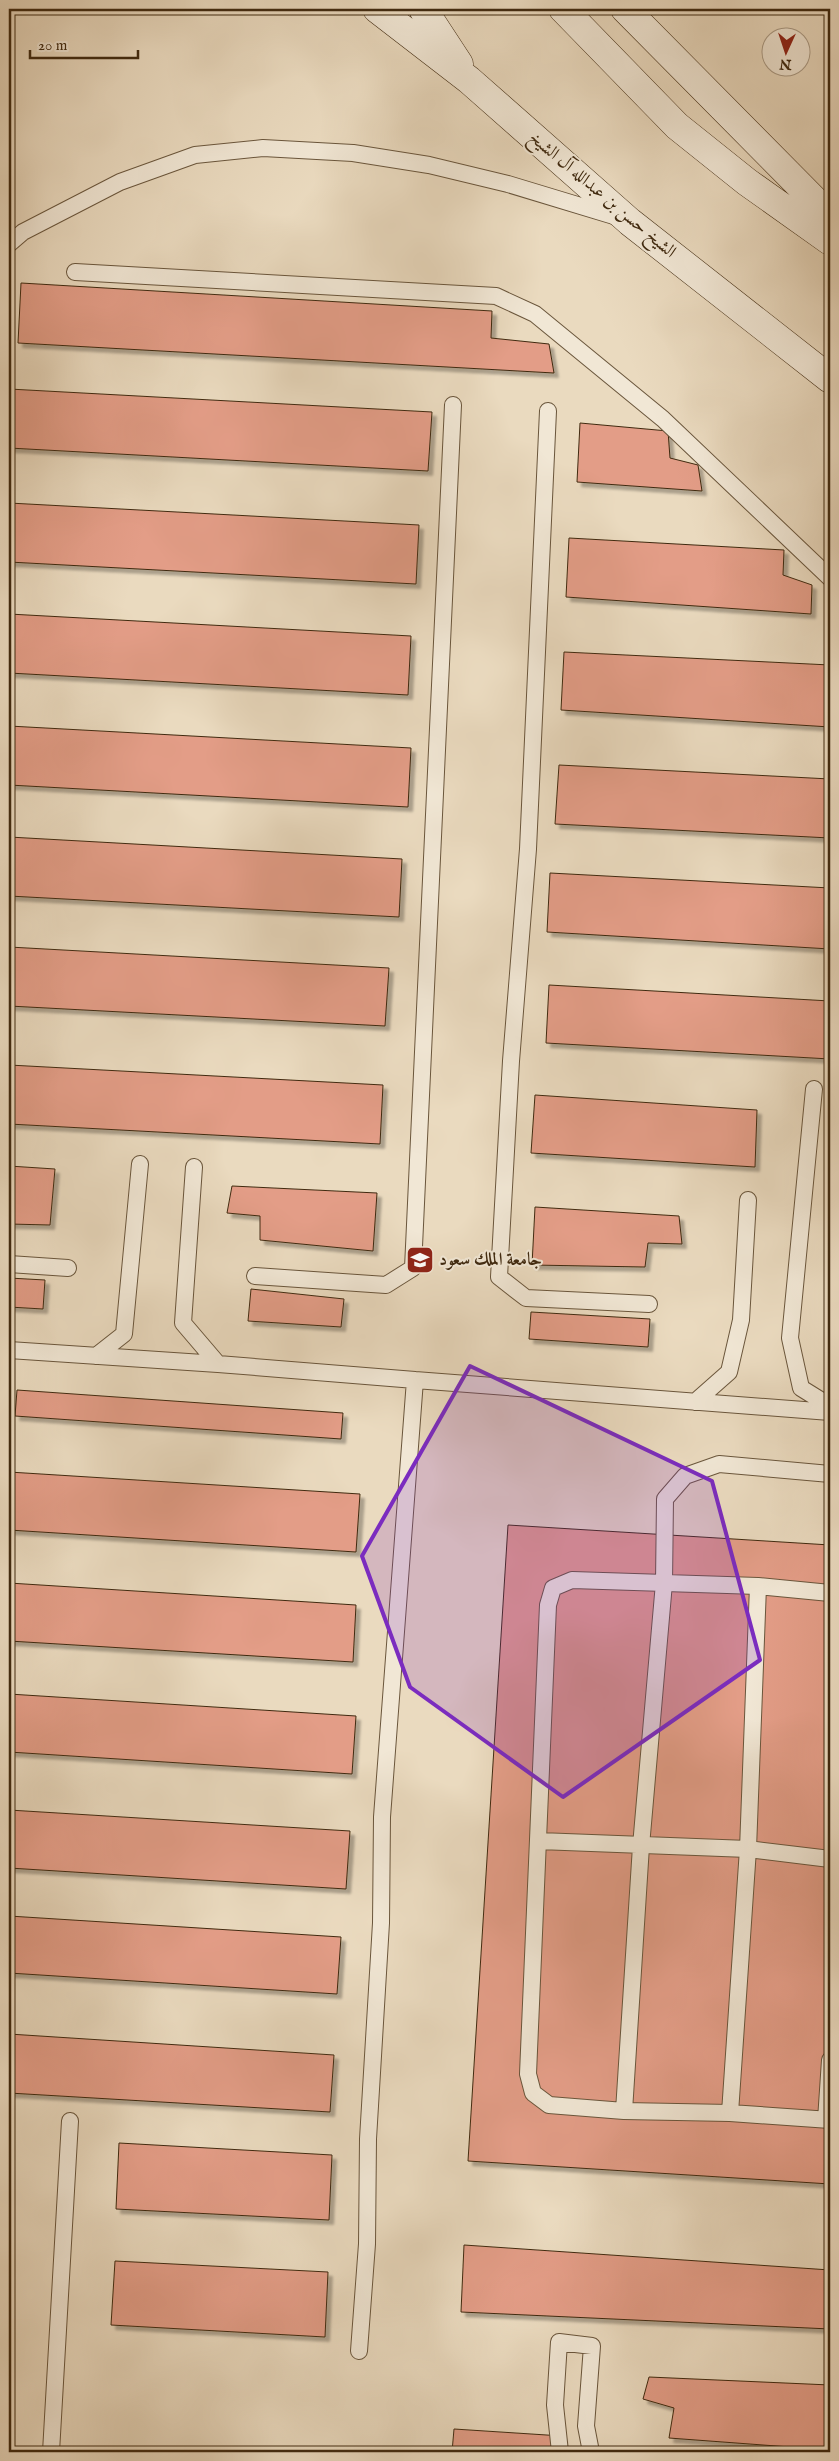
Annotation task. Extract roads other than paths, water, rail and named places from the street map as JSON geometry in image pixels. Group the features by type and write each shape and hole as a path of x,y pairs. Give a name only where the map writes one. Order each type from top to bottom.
{"main road":[{"name":"الشيخ حسن بن عبدالله آل الشيخ","path":"377,9 469,80 630,222 830,380"},
{"path":"423,9 469,80"},
{"path":"563,9 676,126 747,182 830,241"},
{"path":"625,9 830,216"}],"lane":[{"path":"9,244 23,232 120,182 195,155 263,148 353,153 430,165 508,184 630,222"},
{"path":"75,272 496,296 535,314 663,419 830,578"},
{"path":"255,1276 386,1285 413,1268 453,404"},
{"path":"548,411 528,849 511,1061 499,1277 526,1298 650,1304"},
{"path":"814,1089 790,1338 801,1388 830,1406"},
{"path":"96,1356 124,1334 140,1164"},
{"path":"194,1167 184,1323 218,1364"},
{"path":"695,1402 729,1372 741,1320 748,1200"},
{"path":"9,1264 68,1268"},
{"path":"9,1350 218,1364 830,1412"},
{"path":"359,2351 367,2244 368,2139 381,1923 382,1817 415,1380"},
{"path":"624,2111 641,1846 664,1583 663,1535 665,1498 685,1476 719,1464 830,1474"},
{"path":"830,1593 758,1586 572,1580 553,1588 548,1605 540,1842 528,2074 533,2093 549,2105 624,2111 730,2112 828,2120 830,2060"},
{"path":"730,2112 748,1850 758,1586"},
{"path":"540,1842 748,1850 830,1859"},
{"path":"51,2452 70,2121"},
{"path":"560,2452 555,2405 559,2342 592,2346 586,2426 591,2452"}],"place":[{"name":"جامعة الملك سعود","path":"420,1260"}]}
